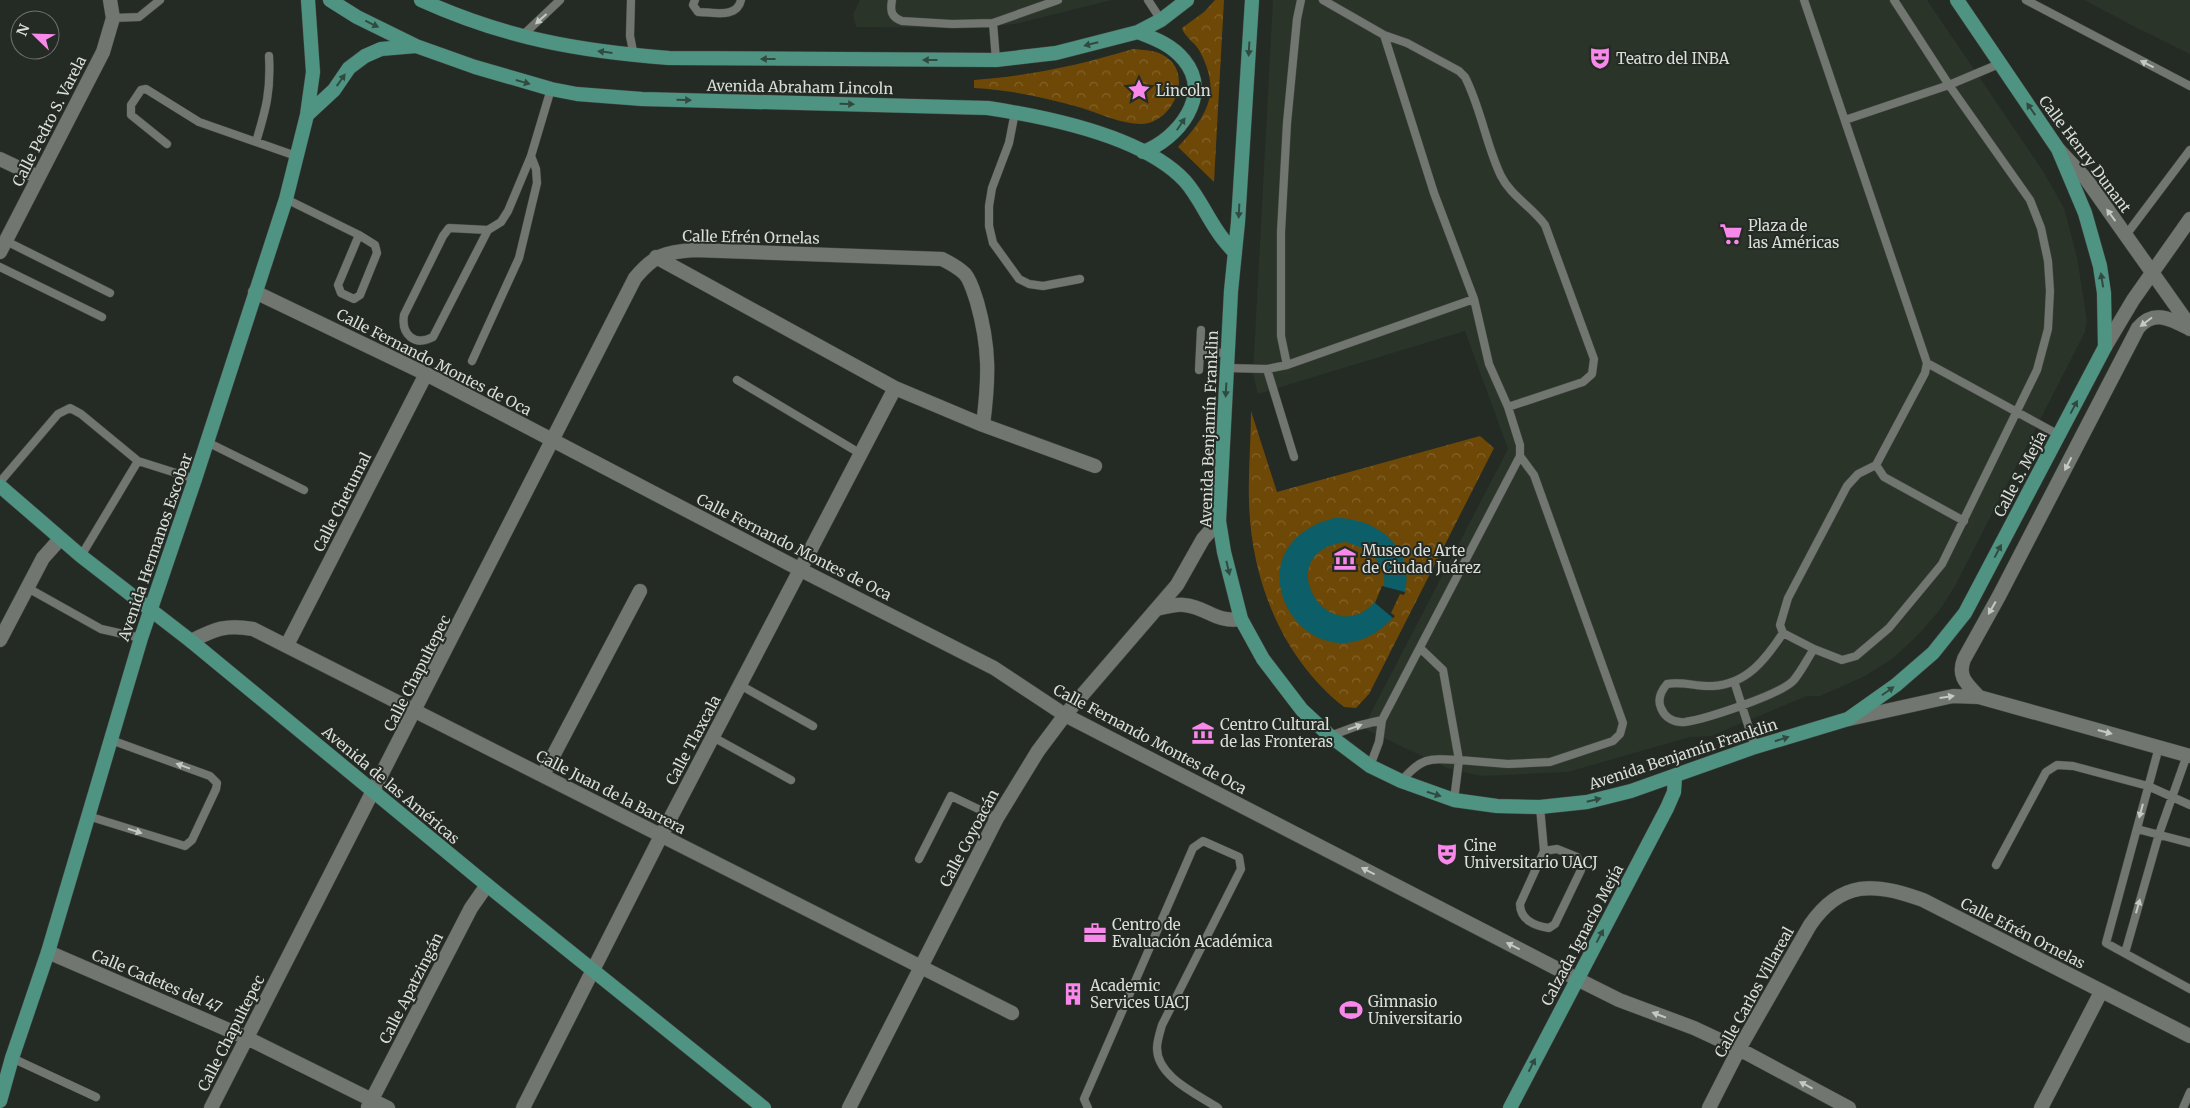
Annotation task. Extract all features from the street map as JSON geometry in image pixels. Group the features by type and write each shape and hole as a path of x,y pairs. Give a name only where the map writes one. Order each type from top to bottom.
{"main road":[{"name":"Avenida Hermanos Escobar","path":"0,1101 12,1058 48,952 141,638 286,199 307,115 312,72 308,0"},
{"name":"Avenida Abraham Lincoln","path":"330,0 416,46 475,67 551,90 642,99 964,107 1015,112 1073,126 1143,152 1168,166 1184,180 1206,209 1217,232 1235,253"},
{"name":"Avenida Abraham Lincoln","path":"421,0 448,12 520,37 576,49 634,56 679,58 996,60 1056,53 1138,32 1161,20 1187,0"},
{"name":"Avenida Benjamín Franklin","path":"1252,0 1227,368 1219,521 1224,552 1241,618 1263,659 1281,685 1302,710 1330,736 1370,766 1401,781 1454,800 1497,806 1540,807 1587,802 1631,791 1755,747 1848,719"},
{"name":"Calle Henry Dunant","path":"1957,0 1998,64 2058,149"},
{"path":"1138,32 1163,42 1176,51 1189,69 1194,89 1190,108 1182,125 1169,139 1143,152"},
{"path":"307,115 334,90 349,68 365,56 381,49 416,46"},
{"path":"2058,149 2085,213 2100,266 2104,293 2105,346"},
{"name":"Calle S. Mejía","path":"1848,719 1910,675 1933,653 1965,613 2105,346"},
{"name":"Avenida de las Américas","path":"0,486 60,539 191,641 487,885 764,1108"},
{"name":"Calzada Ignacio Mejía","path":"1510,1108 1667,808 1674,792 1675,776"}],"street":[{"name":"Calle Pedro S. Varela","path":"3,247 102,52 113,18 110,0"},
{"name":"Calle Henry Dunant","path":"2058,149 2086,179 2190,327"},
{"path":"0,159 38,177"},
{"name":"Calle S. Mejía","path":"2105,346 2151,272 2190,219"},
{"name":"Calle Efrén Ornelas","path":"656,256 694,250 920,257 942,259 954,265 966,275 972,288 987,348 989,377 983,425"},
{"path":"656,256 895,388 983,425 1095,466"},
{"name":"Calle Chapultepec","path":"211,1108 554,442 636,278 656,256"},
{"name":"Calle Fernando Montes de Oca","path":"256,292 426,374 800,570 994,668 1065,715 1577,979 1619,1000 1694,1028 1739,1049 1849,1108"},
{"path":"1979,697 1962,678 1960,673 1964,659 2138,328 2144,322 2154,317 2172,319 2190,327"},
{"name":"Calle Chetumal","path":"288,645 426,374"},
{"name":"Calle Tlaxcala","path":"523,1108 661,836 895,388"},
{"name":"Calle Coyoacán","path":"849,1108 997,818 1038,751 1065,715 1177,585 1203,539 1219,521"},
{"path":"0,640 26,587 44,558 60,539"},
{"path":"543,775 640,591"},
{"path":"1157,609 1182,604 1225,620 1241,618"},
{"name":"Calle Juan de la Barrera","path":"191,641 217,628 235,626 253,629 288,645 920,968 1012,1013"},
{"name":"Avenida Benjamín Franklin","path":"1848,719 1953,696 1979,697 2189,756"},
{"name":"Calle Apatzingán","path":"370,1104 467,917 487,885"},
{"name":"Calle Efrén Ornelas","path":"1835,898 1853,889 1874,887 1896,890 1923,900 2190,1036"},
{"name":"Calle Carlos Villareal","path":"1709,1108 1739,1049 1810,925 1821,909 1835,898"},
{"name":"Calle Cadetes del 47","path":"48,952 247,1038 370,1104 388,1108"},
{"path":"2041,1108 2101,992"}],"lane":[{"path":"113,18 139,17 160,0"},
{"path":"520,37 560,0"},
{"path":"631,0 630,36 634,56"},
{"path":"695,0 693,5 698,12 732,13 738,9 741,0"},
{"path":"892,0 891,13 895,18 902,21 952,24 993,23 1058,0"},
{"path":"1148,0 1161,20"},
{"path":"1287,365 1281,336 1282,232 1287,123 1296,19 1300,0"},
{"path":"1323,0 1384,35 1407,43 1459,71 1465,77 1501,176 1516,196 1537,214 1545,225 1594,359 1592,374 1583,382 1508,407"},
{"path":"1804,0 1927,363 1925,373 1876,465 1858,474 1847,486 1788,598 1780,624 1783,633 1814,649 1842,660 1856,656 1890,628 1942,564 2037,370 2048,329 2050,291 2045,244 2030,200 1949,85 1894,0"},
{"path":"2026,0 2190,86"},
{"path":"993,23 996,60"},
{"path":"1370,766 1378,742 1382,720 1520,456 1520,445 1508,407 1488,364 1474,299 1434,193 1384,35"},
{"path":"256,142 268,104 270,56"},
{"path":"1845,120 1949,85 1984,72 1998,64"},
{"path":"167,144 131,115 131,105 141,90 146,89 199,122 296,156"},
{"path":"488,230 449,228 443,236 404,315 402,325 408,336 418,341 426,341 433,338 488,230 501,222 508,212 531,156 551,90"},
{"path":"1015,112 1009,143 992,188 989,206 989,226 993,243 1019,279 1029,284 1043,286 1080,279"},
{"path":"2126,235 2190,150"},
{"path":"472,361 520,258 537,183 536,169 531,156"},
{"path":"286,199 358,235 375,245 377,253 360,295 354,299 341,293 338,285 358,235"},
{"path":"3,247 110,292"},
{"path":"0,267 102,317"},
{"path":"1227,368 1267,369 1287,365 1474,299"},
{"path":"1199,370 1201,330"},
{"path":"1200,352 1228,353"},
{"path":"1927,363 2059,435"},
{"path":"1267,369 1294,457"},
{"path":"736,380 860,454"},
{"path":"0,482 58,414 70,408 81,414 138,462 195,479"},
{"path":"207,442 304,490"},
{"path":"1401,781 1417,764 1438,758 1508,764 1550,762 1613,742 1620,734 1623,722 1534,475 1520,456"},
{"path":"81,556 138,462"},
{"path":"1876,465 1884,477 1964,521"},
{"path":"26,587 101,629 141,638"},
{"path":"1783,633 1766,659 1752,672 1734,681 1714,686 1679,682 1667,684 1661,691 1659,704 1664,715 1671,720 1684,722 1742,704 1783,688 1793,681 1814,649"},
{"path":"1420,648 1443,670 1459,760 1454,800"},
{"path":"1734,681 1755,747"},
{"path":"740,685 813,726"},
{"path":"1330,736 1382,720"},
{"path":"713,737 791,780"},
{"path":"88,816 185,846 192,840 216,789 216,783 210,776 111,740"},
{"path":"2159,747 2106,943 2190,989"},
{"path":"2125,953 2159,834 2189,756"},
{"path":"1996,865 2046,772 2057,765 2073,766 2148,786 2172,799 2190,805"},
{"path":"920,859 951,796 997,818"},
{"path":"1540,807 1544,851 1520,904 1520,912 1523,918 1541,927 1549,928 1555,924 1581,870 1577,857 1558,849 1544,851"},
{"path":"2137,829 2190,843"},
{"path":"1088,1108 1084,1099 1193,848 1203,841 1238,857 1240,869 1162,1025 1157,1047 1159,1060 1168,1075 1218,1108"},
{"path":"12,1058 96,1097"},
{"path":"2183,1108 2190,1092"}],"shaded area":[{"path":"860,0 1112,0 1015,24 970,28 856,27 853,14"},
{"name":"Plaza de las Américas","path":"1273,0 1927,0 2043,171 2064,208 2077,257 2087,321 2085,332 1955,586 1939,611 1917,636 1892,659 1865,676 1820,696 1807,696 1711,736 1690,737 1568,772 1482,776 1447,768 1363,728 1508,449 1465,331 1258,394 1253,374"},
{"path":"2084,0 2190,0 2190,54 2137,28"}],"green space":[{"path":"1215,0 1224,0 1214,182 1178,147 1204,113 1210,91 1210,78 1206,65 1199,50 1182,28 1204,12"},
{"path":"1133,49 1160,53 1173,63 1178,73 1179,84 1171,106 1163,115 1153,121 1141,124 1126,122 1042,98 974,88 974,80 1015,76 1054,69"},
{"path":"1251,411 1277,492 1480,436 1494,448 1369,694 1356,708 1344,707 1322,687 1303,665 1287,641 1274,615 1264,588 1256,560 1251,531 1249,479"}],"water":[{"path":"1334,518 1350,519 1364,523 1378,529 1389,538 1398,549 1404,561 1407,576 1405,592 1399,591 1388,613 1393,618 1363,639 1334,642 1308,632 1290,612 1280,586 1283,559 1300,535","holes":["1345,542 1356,546 1375,558 1381,566 1384,575 1384,585 1380,595 1372,605 1355,615 1338,615 1323,607 1313,594 1308,578 1311,563 1322,550"]}],"pier":[{"path":"1382,586 1405,592 1404,595 1400,594 1391,613 1395,616 1393,618 1375,603"}],"place":[{"name":"Teatro del INBA","path":"1600,58"},
{"name":"Lincoln","path":"1139,90"},
{"name":"Plaza de las Américas","path":"1731,234"},
{"name":"Museo de Arte de Ciudad Juárez","path":"1345,559"},
{"name":"Centro Cultural de las Fronteras","path":"1203,733"},
{"name":"Cine Universitario UACJ","path":"1447,854"},
{"name":"Centro de Evaluación Académica","path":"1095,933"},
{"name":"Academic Services UACJ","path":"1073,994"},
{"name":"Gimnasio Universitario","path":"1351,1010"}]}
